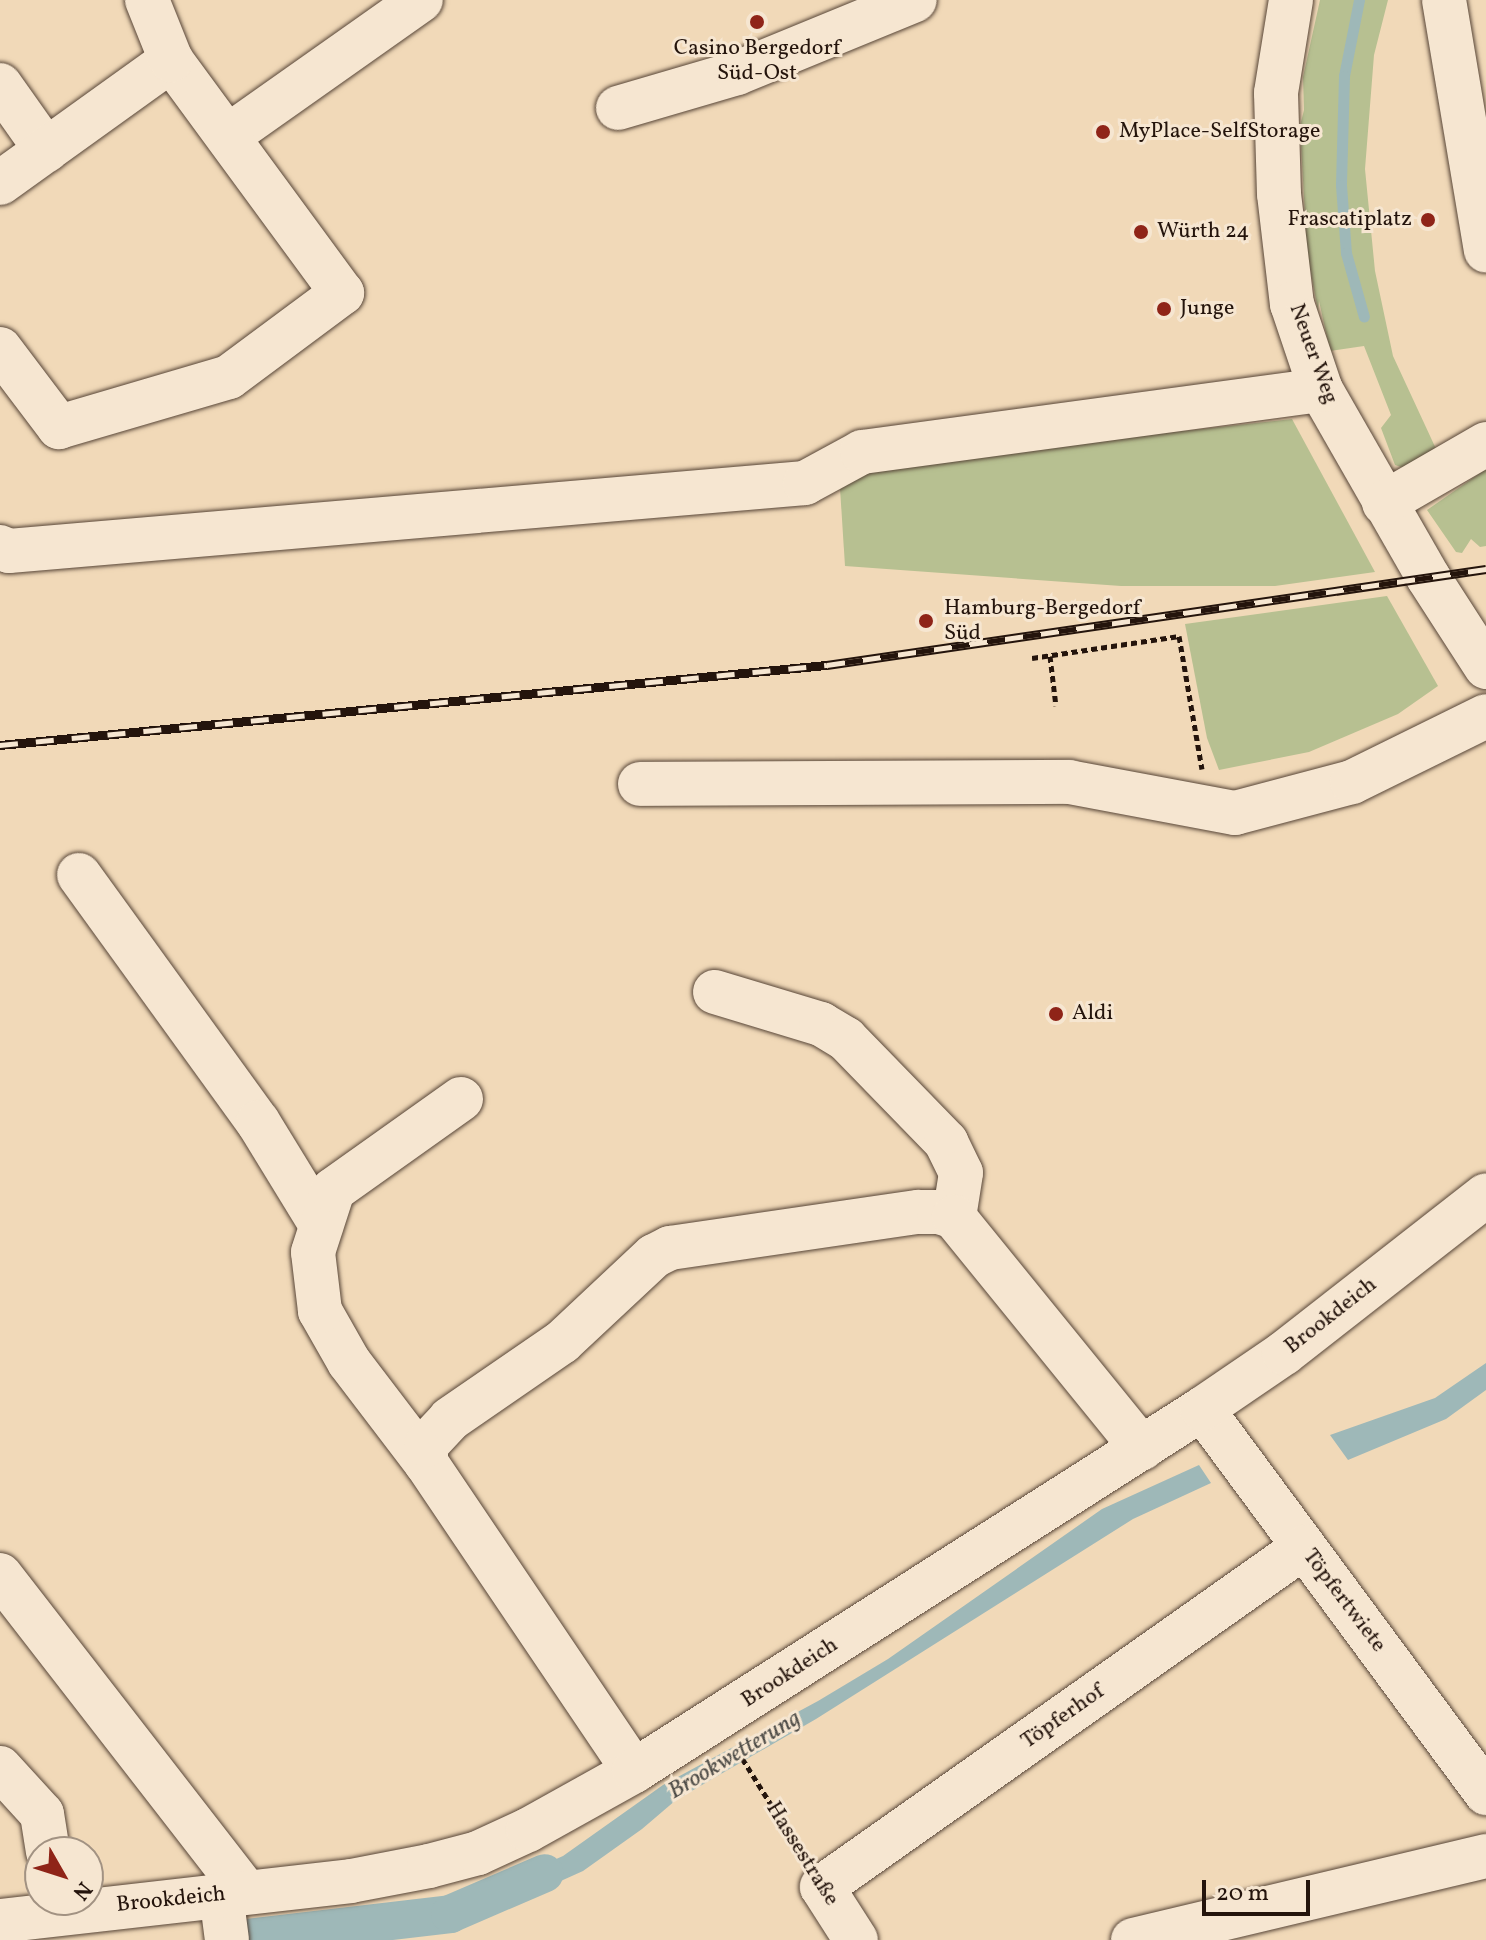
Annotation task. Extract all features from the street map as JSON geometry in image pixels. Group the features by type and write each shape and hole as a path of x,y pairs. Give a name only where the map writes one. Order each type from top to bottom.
{"street":[{"path":"0,349 59,427 229,377 342,293 171,60 147,0"},
{"path":"228,136 421,0"},
{"path":"618,108 737,73 915,0"},
{"name":"Neuer Weg","path":"1291,0 1276,93 1279,194 1292,304 1321,390 1384,503 1486,667"},
{"path":"1444,0 1486,251"},
{"path":"0,183 171,60"},
{"path":"0,85 46,150"},
{"path":"0,547 9,551 805,483 862,452 1321,390"},
{"path":"1384,503 1486,444"},
{"path":"640,784 1069,782 1235,813 1352,782 1486,716"},
{"path":"79,875 258,1122 321,1225"},
{"path":"715,992 821,1024 846,1039 946,1142 961,1173 954,1217"},
{"path":"461,1099 333,1190 313,1252 320,1311 349,1362 426,1463 634,1771"},
{"name":"Brookdeich","path":"104,1908 229,1912 478,1853 528,1830 634,1771 1202,1409 1284,1353 1486,1195"},
{"path":"426,1463 426,1445 437,1430 562,1342 654,1256 670,1248 918,1212 939,1212 954,1217 1142,1448"},
{"path":"470,1406 481,1419 489,1422 516,1409"},
{"name":"Töpfertwiete","path":"1202,1409 1486,1793"},
{"name":"Töpferhof","path":"822,1887 1304,1547"},
{"path":"0,1575 229,1912"},
{"path":"0,1768 42,1814 45,1836"},
{"path":"1133,1940 1486,1856"},
{"name":"Hassestraße","path":"822,1887 843,1937"},
{"name":"Brookdeich","path":"0,1921 24,1915"}],"path":[{"path":"1032,658 1179,636 1209,809"},
{"path":"1050,656 1056,706"},
{"name":"Hassestraße","path":"747,1768 822,1887"}],"green space":[{"path":"1320,0 1388,0 1374,55 1365,169 1375,271 1393,356 1437,451 1413,471 1395,465 1381,428 1391,415 1364,346 1330,351 1319,301 1318,311 1307,252 1300,126 1304,110 1303,77"},
{"path":"1292,419 1375,572 1275,586 1121,586 845,566 840,488 871,465"},
{"path":"1486,469 1486,546 1480,547 1471,539 1462,553 1456,552 1427,510"},
{"path":"1387,596 1438,686 1398,714 1309,752 1219,770 1207,738 1185,624"}],"water":[{"path":"1486,1363 1486,1390 1446,1419 1348,1460 1330,1435 1435,1398"},
{"path":"1199,1465 1211,1483 1133,1519 816,1719 676,1800 642,1829 583,1871 503,1907 497,1885 563,1856 663,1785 818,1701 888,1659 1102,1509"}],"waterway":[{"path":"1359,0 1344,76 1341,185 1346,253 1364,317"},
{"name":"Brookwetterung","path":"230,1940 450,1914 545,1873"}],"railway":[{"path":"0,745 827,665 1486,569"}],"place":[{"name":"Casino Bergedorf Süd-Ost","path":"757,22"},
{"name":"MyPlace-SelfStorage","path":"1103,132"},
{"name":"Frascatiplatz","path":"1428,220"},
{"name":"Würth 24","path":"1141,232"},
{"name":"Junge","path":"1164,309"},
{"name":"Hamburg-Bergedorf Süd","path":"926,621"},
{"name":"Aldi","path":"1056,1014"}]}
